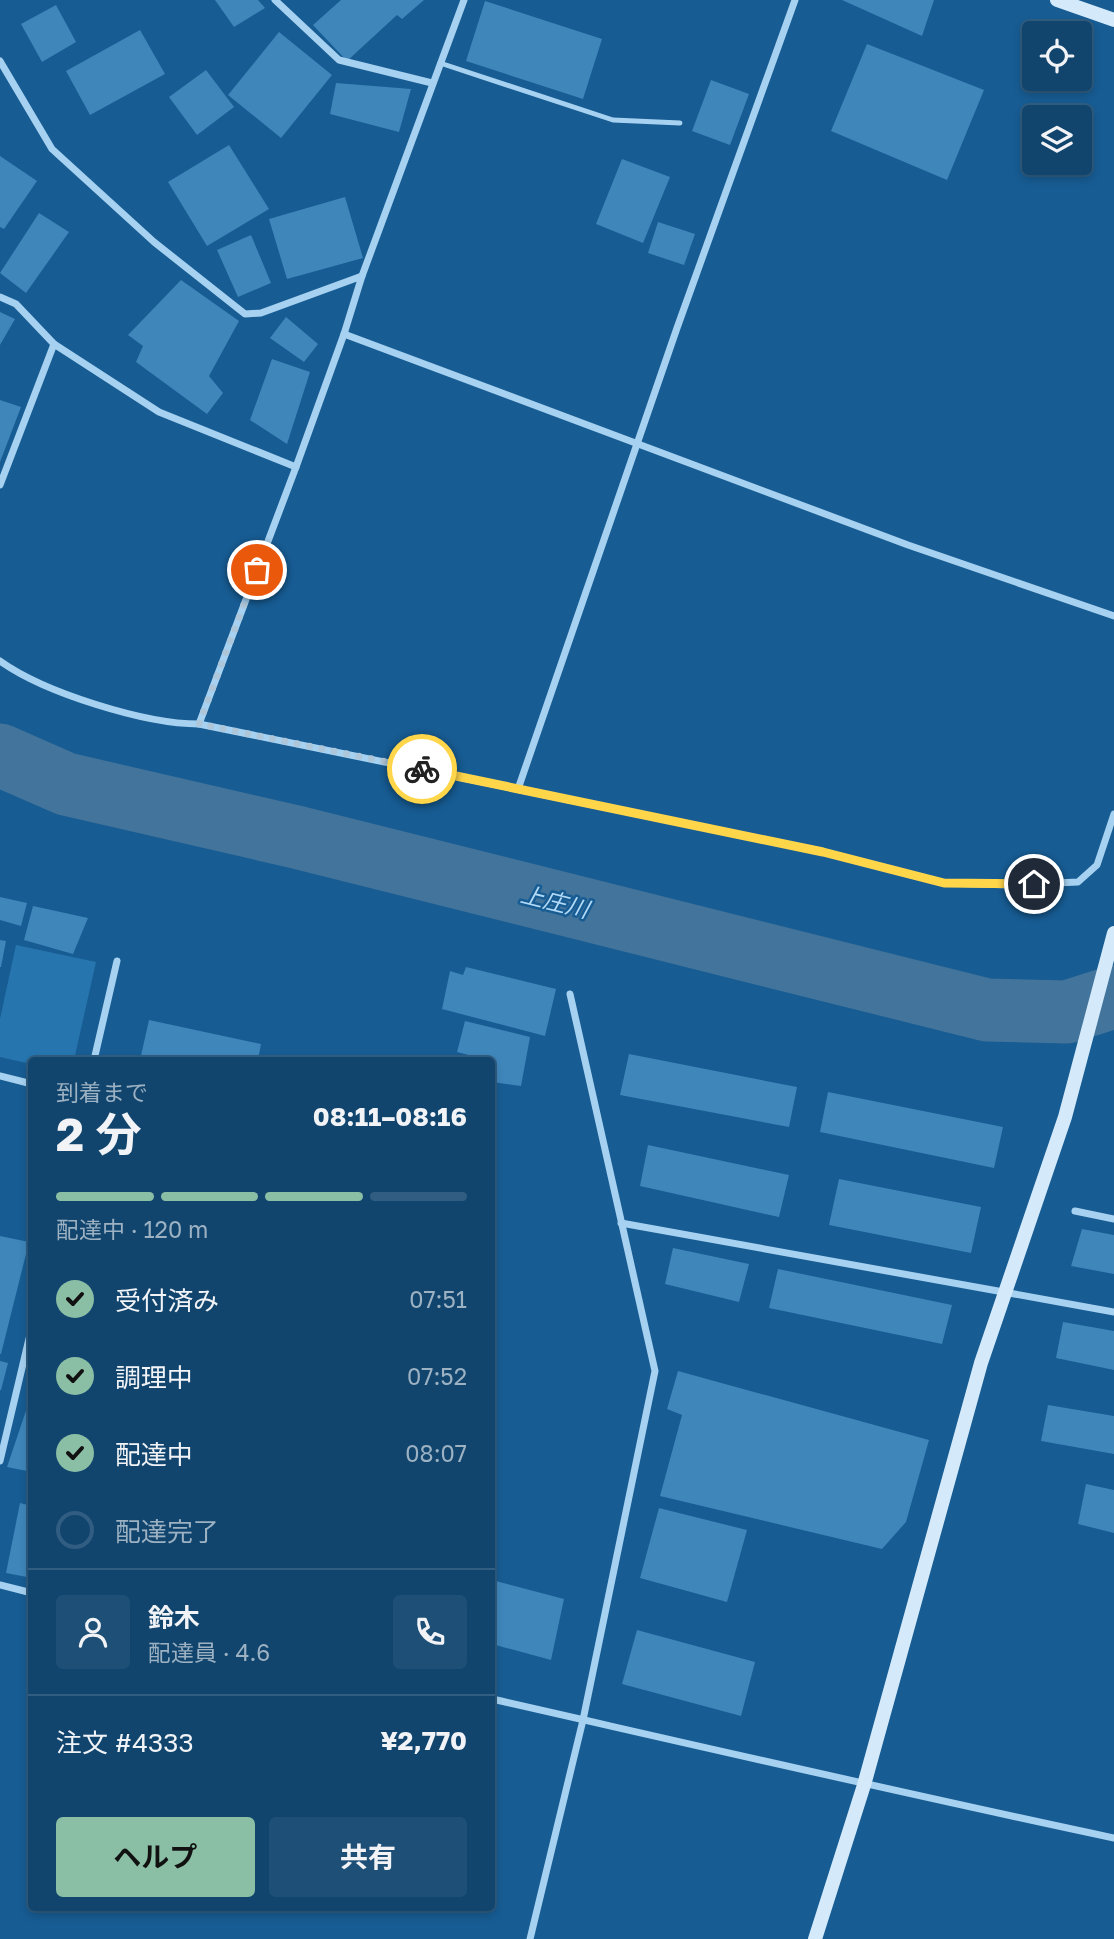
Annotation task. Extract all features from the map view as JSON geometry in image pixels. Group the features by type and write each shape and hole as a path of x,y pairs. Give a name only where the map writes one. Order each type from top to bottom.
{"street":[{"path":"275,0 339,60 432,83"},
{"path":"199,724 296,467 362,276 464,0"},
{"path":"518,789 795,0"},
{"path":"1057,0 1114,20"},
{"path":"0,61 52,149 154,242 245,314 261,313 362,276"},
{"path":"0,297 16,304 54,344 159,412 296,467"},
{"path":"344,334 908,545 1114,616"},
{"path":"0,485 54,344"},
{"path":"0,661 13,671 68,695 177,724 199,724 823,852 944,883 1012,885 1078,882 1097,865 1114,814"},
{"path":"815,1939 864,1785 981,1363 1065,1117 1114,933"},
{"path":"94,1057 117,961"},
{"path":"530,1939 583,1720 654,1371 569,994"},
{"path":"0,1076 28,1083"},
{"path":"1075,1211 1114,1219"},
{"path":"621,1223 1114,1312"},
{"path":"0,1461 28,1343"},
{"path":"0,1585 28,1592"},
{"path":"495,1700 743,1754 864,1785 1114,1838"}],"lane":[{"path":"440,63 613,120 680,123"}],"shaded area":[{"path":"16,945 96,962 75,1057 28,1057 28,1063 0,1057 0,1019"}],"building":[{"path":"215,0 258,0 265,8 234,27"},
{"path":"341,0 424,0 402,19 397,15 347,61 313,25"},
{"path":"842,0 934,0 922,36"},
{"path":"485,1 602,39 583,99 466,61"},
{"path":"56,5 76,42 42,62 21,24"},
{"path":"140,30 165,74 90,115 66,71"},
{"path":"279,32 332,75 281,138 228,95"},
{"path":"867,44 984,90 947,180 831,131"},
{"path":"206,70 234,107 197,135 169,97"},
{"path":"711,80 749,94 730,145 692,131"},
{"path":"336,83 411,89 399,132 330,114"},
{"path":"229,145 269,209 207,246 168,182"},
{"path":"0,156 37,181 4,229 0,227"},
{"path":"622,159 670,177 643,243 596,224"},
{"path":"345,197 363,258 287,279 269,219"},
{"path":"39,213 69,232 26,293 0,273"},
{"path":"658,222 695,234 684,265 648,253"},
{"path":"251,235 271,283 238,297 217,250"},
{"path":"181,280 239,321 209,376 223,393 207,414 136,362 143,346 128,335"},
{"path":"0,312 15,319 0,345"},
{"path":"286,317 318,344 304,362 270,338"},
{"path":"272,359 310,372 287,444 250,420"},
{"path":"0,400 21,407 0,462"},
{"path":"0,897 27,903 21,926 0,920"},
{"path":"33,906 88,918 73,954 24,940"},
{"path":"0,940 6,941 1,967 0,967"},
{"path":"466,967 556,989 545,1036 442,1009 450,971 463,975"},
{"path":"149,1020 261,1044 259,1057 141,1057"},
{"path":"465,1021 530,1037 521,1086 495,1082 495,1057 476,1057 457,1052"},
{"path":"629,1054 797,1087 789,1127 620,1095"},
{"path":"828,1092 1003,1127 994,1168 820,1132"},
{"path":"648,1145 789,1175 779,1217 640,1186"},
{"path":"839,1179 981,1207 971,1253 829,1225"},
{"path":"1082,1229 1114,1235 1114,1274 1071,1266"},
{"path":"0,1236 28,1242 28,1246 0,1354"},
{"path":"673,1248 749,1264 739,1302 665,1284"},
{"path":"778,1269 952,1305 942,1344 769,1308"},
{"path":"1063,1322 1114,1331 1114,1370 1056,1358"},
{"path":"0,1361 8,1363 1,1390 0,1390"},
{"path":"678,1371 929,1440 906,1522 882,1549 660,1496 682,1415 667,1409"},
{"path":"28,1405 28,1471 7,1467"},
{"path":"1048,1405 1114,1416 1114,1454 1041,1441"},
{"path":"1086,1484 1114,1490 1114,1533 1078,1524"},
{"path":"20,1503 28,1505 28,1577 6,1573"},
{"path":"659,1508 747,1530 727,1602 640,1578"},
{"path":"495,1581 564,1599 551,1660 495,1645"},
{"path":"637,1630 755,1662 741,1716 622,1684"}],"waterway":[{"name":"上庄川","path":"0,755 66,784 296,837 987,1010 1067,1012 1114,997"}],"way so far":[{"path":"257,570 199,724 422,769"}],"route":[{"path":"422,769 823,852 944,883 1034,884"}]}
